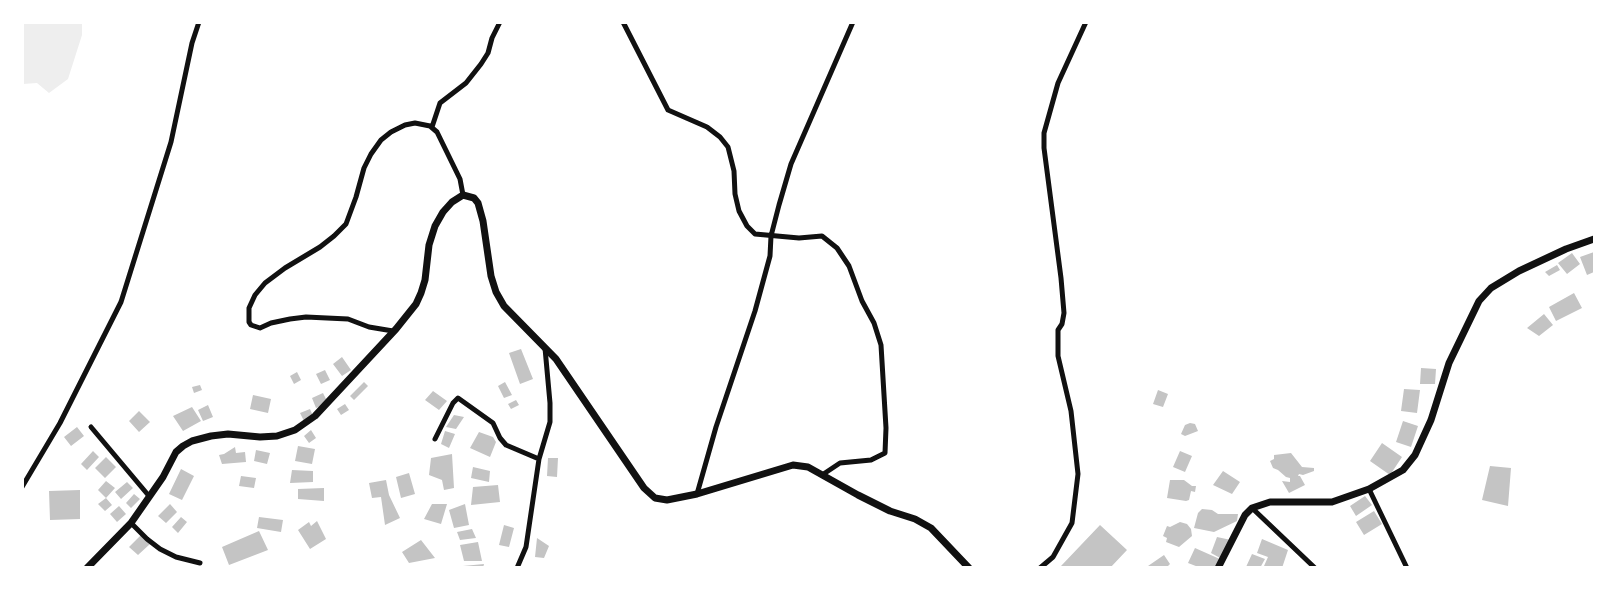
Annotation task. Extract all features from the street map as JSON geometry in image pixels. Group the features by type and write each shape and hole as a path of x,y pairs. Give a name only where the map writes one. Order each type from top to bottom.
{"street":[{"path":"22,487 60,423 121,302 170,142 192,43 199,22"},
{"path":"432,128 440,103 466,83 481,64 488,53 492,38 500,22"},
{"path":"623,22 668,110 707,127 720,137 728,147 734,171 735,194 739,211 746,226 755,234 799,238 822,236 837,248 849,266 862,301 874,323 881,345 886,428 885,453 871,460 840,463 822,475"},
{"path":"697,494 716,427 755,311 770,256 771,236 792,164 853,22"},
{"path":"1040,568 1052,557 1072,523 1078,474 1071,411 1058,356 1058,330 1062,324 1064,313 1044,148 1044,134 1058,83 1086,22"},
{"path":"393,331 369,327 348,319 306,317 271,323 260,328 251,325 249,322 249,308 255,295 265,283 285,268 320,247 346,224 364,168 381,140 391,132 405,125 415,123 432,128 438,132 460,179 463,195"},
{"path":"87,568 131,523 163,476 176,452 192,441 228,434 260,437 277,436 295,430 315,416 416,304 425,280 429,245 435,226 443,212 452,202 463,195 474,198 478,203 483,221 491,276 496,292 504,306 556,359 644,488 655,498 667,500 697,494 793,465 808,467 890,511 915,519 931,528 970,568"},
{"path":"1218,568 1245,515 1252,508 1270,502 1332,502 1369,489 1403,470 1415,455 1431,420 1449,363 1479,301 1491,288 1519,271 1594,238"},
{"path":"517,568 526,547 539,459 550,422 545,348"},
{"path":"435,439 453,403 455,400 460,399 493,423 506,446 539,459"},
{"path":"91,427 149,496"},
{"path":"1369,489 1407,568"},
{"path":"1252,508 1315,568"},
{"path":"131,523 147,540 160,550 176,557 200,563"}],"shaded area":[{"path":"22,23 82,23 82,35 68,79 49,93 37,83 23,84"}],"building":[{"path":"1594,252 1594,272 1587,275 1580,257"},
{"path":"1572,253 1580,264 1567,274 1558,263"},
{"path":"1557,265 1560,270 1549,276 1545,272"},
{"path":"1574,293 1582,308 1556,321 1549,307"},
{"path":"1544,314 1553,325 1539,336 1527,328"},
{"path":"521,349 533,379 520,384 509,353"},
{"path":"342,357 351,370 342,376 333,364"},
{"path":"1421,368 1436,369 1435,384 1420,384"},
{"path":"325,370 330,380 321,384 316,374"},
{"path":"297,372 301,380 294,384 290,376"},
{"path":"364,382 368,386 354,400 350,396"},
{"path":"505,382 512,395 504,398 498,386"},
{"path":"200,385 202,390 194,393 192,387"},
{"path":"1404,389 1420,390 1417,413 1401,411"},
{"path":"1158,390 1168,394 1163,407 1153,404"},
{"path":"433,391 447,401 439,410 425,400"},
{"path":"323,393 328,403 316,408 312,398"},
{"path":"253,395 271,399 268,413 250,409"},
{"path":"516,400 519,405 511,409 508,404"},
{"path":"345,404 349,410 341,415 337,409"},
{"path":"208,405 213,417 203,421 198,410"},
{"path":"192,407 201,421 183,431 173,416"},
{"path":"310,409 313,416 304,421 300,413"},
{"path":"139,411 150,422 139,432 129,421"},
{"path":"454,415 464,417 456,429 446,427"},
{"path":"1403,421 1418,426 1411,447 1396,442"},
{"path":"1195,424 1198,431 1185,436 1181,434 1185,425"},
{"path":"77,427 84,436 71,446 64,437"},
{"path":"311,430 316,438 309,443 304,436"},
{"path":"445,431 455,434 449,448 441,444"},
{"path":"479,432 493,437 496,442 490,457 470,448"},
{"path":"1382,443 1402,457 1390,475 1370,461"},
{"path":"298,446 315,449 312,464 295,461"},
{"path":"235,447 236,453 245,452 246,462 222,464 219,455"},
{"path":"256,450 270,453 267,464 254,461"},
{"path":"93,451 99,457 87,470 81,464"},
{"path":"1180,451 1192,456 1185,472 1173,467"},
{"path":"1291,453 1302,467 1314,468 1314,471 1303,475 1299,474 1298,476 1300,476 1305,485 1289,493 1282,481 1290,482 1290,478 1273,468 1270,461 1274,459 1274,455"},
{"path":"452,454 454,488 444,490 442,480 429,475 431,458"},
{"path":"106,457 116,467 105,478 95,468"},
{"path":"548,458 558,458 557,477 547,476"},
{"path":"1490,466 1511,468 1508,506 1482,500"},
{"path":"473,467 490,471 489,482 471,478"},
{"path":"181,469 194,476 182,500 169,494"},
{"path":"292,470 313,471 313,482 290,483"},
{"path":"1223,471 1240,482 1232,494 1213,485"},
{"path":"409,473 415,494 401,498 396,477"},
{"path":"241,476 256,478 254,488 239,486"},
{"path":"386,480 389,495 400,518 385,525 381,497 372,498 369,483"},
{"path":"1170,480 1184,480 1192,486 1196,486 1195,492 1191,491 1189,500 1186,501 1167,498"},
{"path":"106,481 115,488 106,498 98,490"},
{"path":"127,482 133,488 121,499 115,492"},
{"path":"498,485 500,502 471,505 473,487"},
{"path":"324,488 324,501 298,499 298,489"},
{"path":"80,490 80,519 50,520 49,491"},
{"path":"134,494 140,499 131,508 126,503"},
{"path":"1365,496 1372,505 1356,516 1350,506"},
{"path":"106,498 112,505 105,511 98,504"},
{"path":"170,504 177,512 166,523 158,516"},
{"path":"432,504 447,504 441,524 424,519"},
{"path":"465,504 469,525 454,528 449,510"},
{"path":"119,506 126,514 117,522 110,514"},
{"path":"1202,509 1212,510 1218,514 1238,514 1237,521 1214,532 1194,528 1198,513"},
{"path":"1374,511 1382,524 1364,535 1356,522"},
{"path":"181,517 187,522 178,533 172,527"},
{"path":"259,517 283,520 281,532 257,528"},
{"path":"317,521 326,539 310,549 298,530 309,522 311,526"},
{"path":"1180,522 1187,524 1191,529 1192,536 1179,547 1166,542 1167,538 1163,536 1167,526 1170,527"},
{"path":"504,525 514,528 509,547 499,545"},
{"path":"1100,525 1127,550 1110,568 1062,568 1061,566"},
{"path":"472,529 476,538 460,540 457,532"},
{"path":"259,531 268,550 229,565 222,547"},
{"path":"141,535 150,544 138,555 129,547"},
{"path":"1217,537 1231,540 1222,559 1211,553"},
{"path":"537,538 549,546 544,558 535,557"},
{"path":"1262,539 1288,550 1282,568 1264,566 1268,557 1257,553"},
{"path":"421,540 435,558 409,563 402,552"},
{"path":"478,542 482,561 464,561 460,545"},
{"path":"1195,548 1222,560 1215,568 1201,568 1188,563"},
{"path":"1252,554 1265,559 1260,568 1246,567"},
{"path":"1164,555 1170,564 1166,568 1149,568 1148,566"},
{"path":"484,564 483,568 463,568 463,566"}]}
